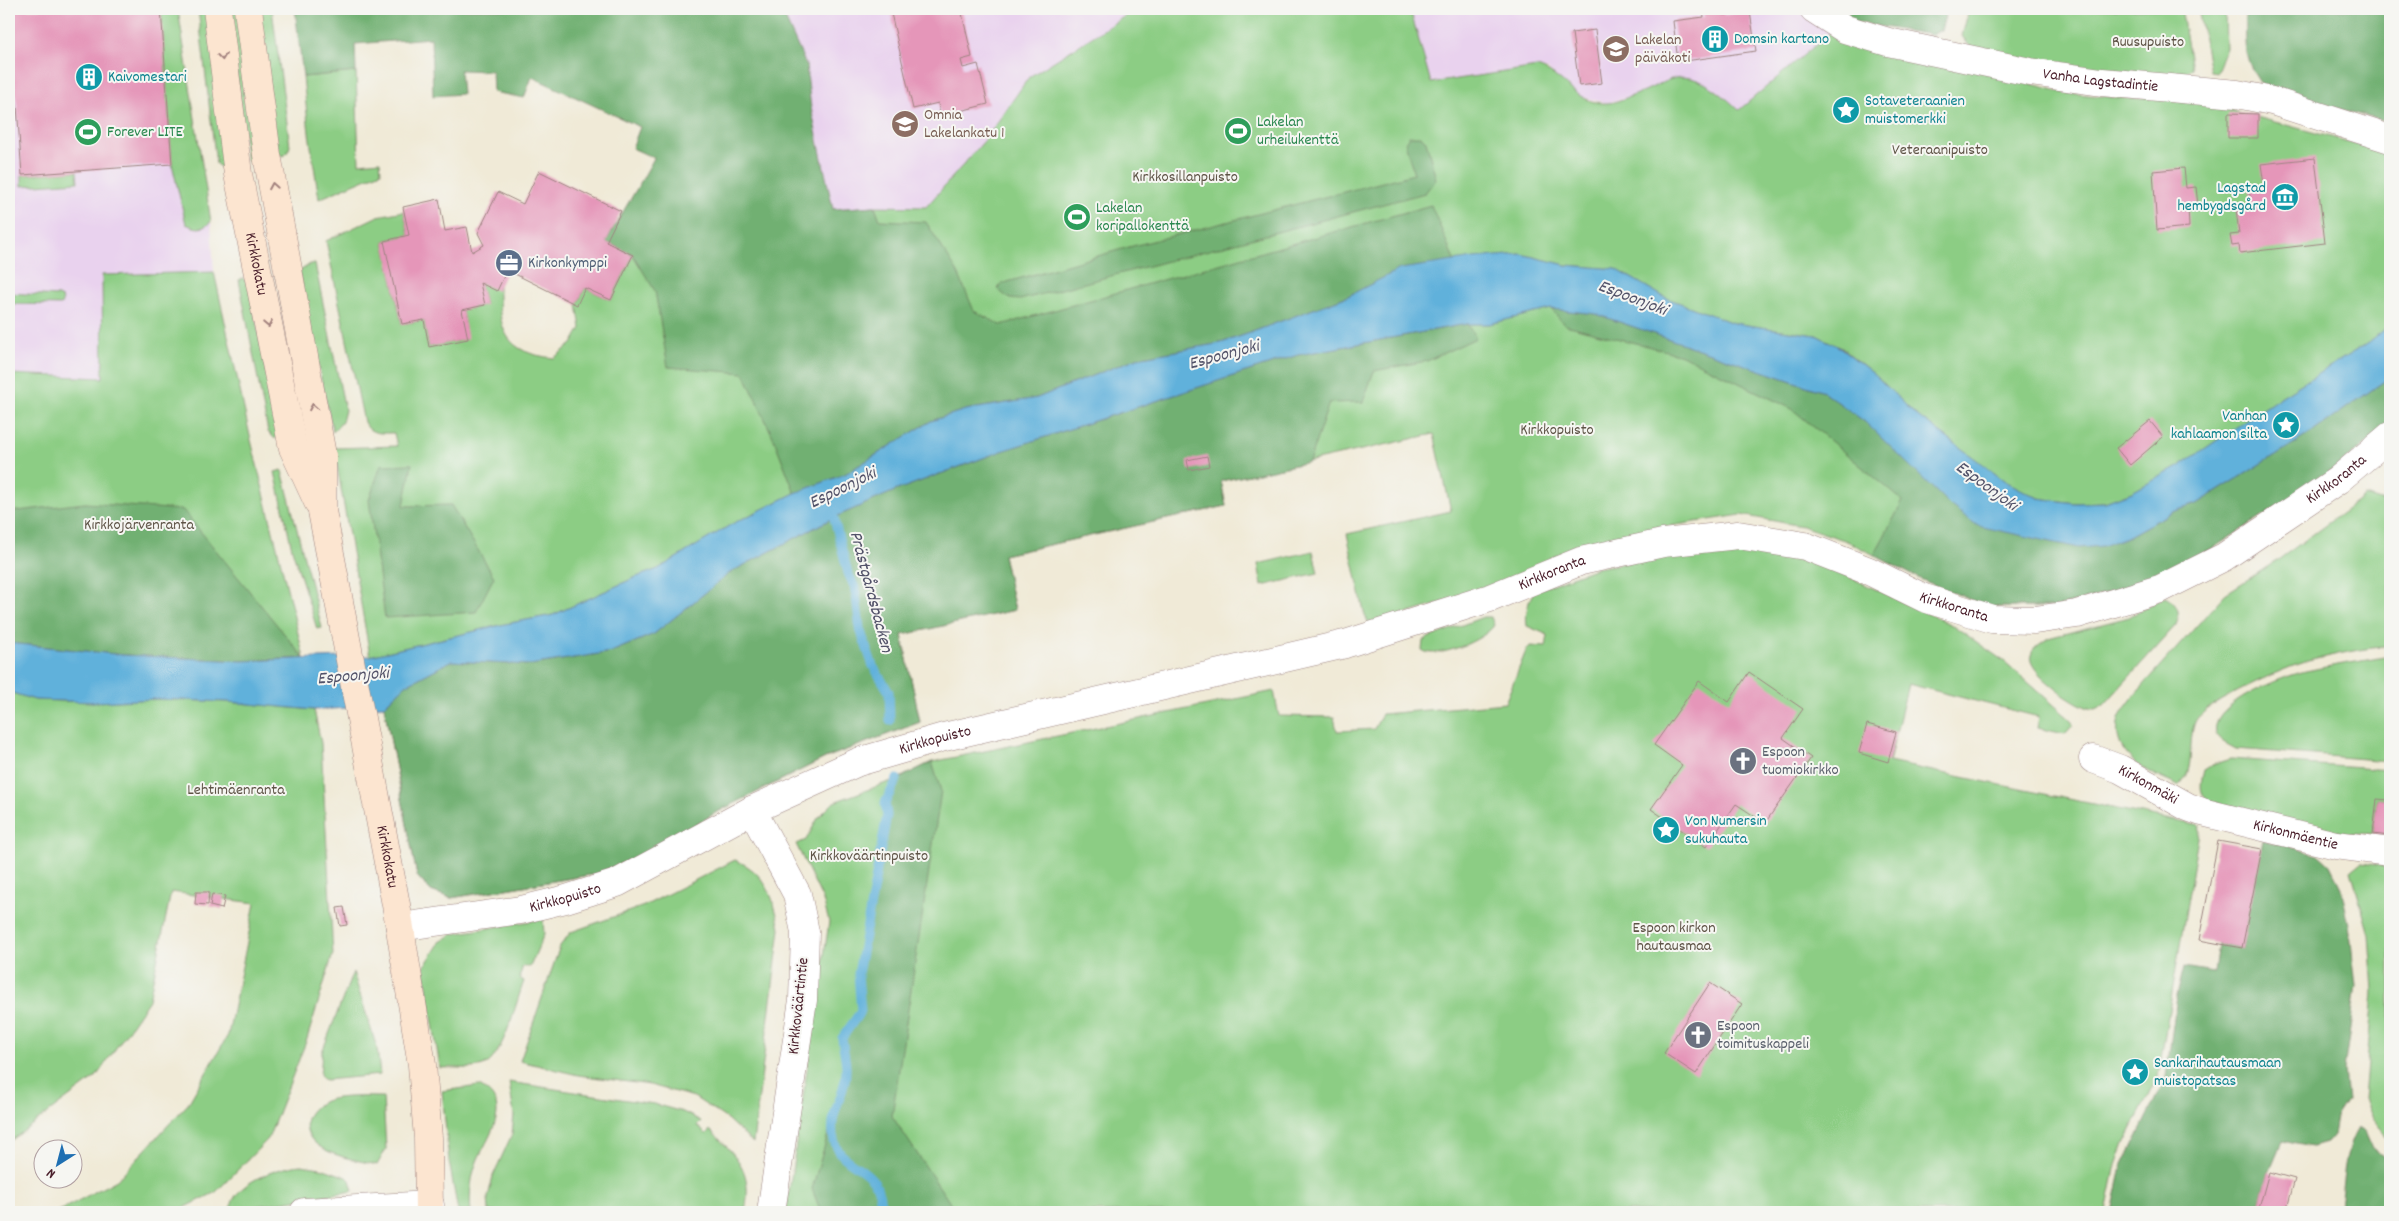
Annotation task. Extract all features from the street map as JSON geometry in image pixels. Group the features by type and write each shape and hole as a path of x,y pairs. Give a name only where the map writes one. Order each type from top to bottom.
{"main road":[{"name":"Kirkkokatu","path":"217,9 238,174 293,448 322,511"},
{"name":"Kirkkokatu","path":"248,9 267,155 322,455 322,511 400,927 422,1065 428,1138 430,1210"}],"street":[{"name":"Vanha Lagstadintie","path":"1814,9 1845,29 1888,42 2030,72 2102,82 2237,94 2272,101 2390,139"},
{"name":"Kirkkoranta","path":"1490,598 1581,561 1663,543 1738,535 1805,546 1869,571 1924,598 1992,620 2035,620 2077,614 2160,589 2224,557 2338,480 2390,436"},
{"name":"Kirkkopuisto","path":"400,927 521,910 566,899 608,885 752,810 858,762 944,736 1346,644 1490,598"},
{"name":"Kirkonmäki","path":"2093,759 2120,769 2180,803 2202,812"},
{"name":"Kirkkoväärtintie","path":"752,810 797,894 805,932 803,1000 771,1212"},
{"name":"Kirkonmäentie","path":"2202,812 2336,845 2390,852"},
{"path":"304,1212 430,1210"}],"shaded area":[{"path":"9,9 178,9 211,222 214,272 102,275 103,379 9,374"},
{"name":"Omnia Lakelankatu 1","path":"781,9 1136,9 1029,77 985,140 926,207 875,206 833,209 811,108 806,65"},
{"name":"Lakelan päiväkoti","path":"1410,9 1800,9 1816,24 1831,32 1739,110 1718,91 1694,80 1676,78 1645,92 1606,103 1578,96 1548,70 1537,67 1430,83"}],"green space":[{"path":"161,9 178,9 211,222 202,227 196,228 186,224 172,164"},
{"path":"198,9 210,9 226,166 222,168 216,164"},
{"path":"228,9 240,9 258,161 252,164 247,160"},
{"path":"256,9 272,9 290,146 288,152 283,156 277,154"},
{"path":"295,9 781,9 806,65 811,108 833,209 875,206 880,220 926,222 958,273 974,311 1001,325 1431,205 1455,262 1400,270 1348,296 1221,343 1137,358 1037,398 965,410 931,421 845,474 795,493 773,437 744,373 668,367 655,291 633,255 606,242 654,158 632,148 640,127 532,77 524,98 493,92 492,71 460,70 462,94 433,96 431,38 355,44 356,72 303,77"},
{"name":"Kirkkosillanpuisto","path":"1136,9 1410,9 1431,83 1537,67 1555,76 1587,99 1607,103 1641,93 1675,78 1684,77 1710,86 1739,110 1831,32 2066,93 2132,99 2158,96 2186,98 2390,153 2390,325 2368,343 2282,396 2178,467 2132,492 2105,502 2075,503 2038,498 2005,481 1915,414 1875,375 1842,348 1816,335 1733,323 1664,297 1616,269 1566,265 1521,254 1474,258 1137,358 795,493 732,524 658,569 553,615 505,624 370,656 334,448 397,446 394,433 373,431 364,422 326,241 378,216 404,211 409,235 384,241 402,324 424,320 429,347 467,339 462,310 485,305 480,283 499,285 500,315 508,337 515,345 525,351 554,358 572,344 581,328 577,305 585,288 611,300 633,255 639,264 833,209 875,206 926,207 985,140 1029,77"},
{"path":"1828,9 1947,9 1941,30 1932,35 1853,22"},
{"name":"Ruusupuisto","path":"1969,9 2181,9 2192,68 2183,76 2154,76 1998,58 1971,48 1962,36"},
{"path":"2198,9 2225,9 2226,48 2217,72 2210,71"},
{"path":"2245,9 2390,9 2390,123 2264,88 2251,68 2248,59 2245,41"},
{"path":"356,72 359,163 380,161 381,172 319,199 303,77"},
{"path":"1409,136 1420,136 1426,141 1436,179 1425,193 1020,300 1010,299 998,290 999,285 1004,283 1129,247 1414,174 1405,142"},
{"path":"77,171 78,182 22,186 22,175"},
{"path":"310,264 315,264 345,410 342,422 333,432 300,284 300,271"},
{"name":"Kirkkojärvenranta","path":"214,272 250,436 304,658 242,661 9,643 9,374 103,378 102,275"},
{"path":"243,278 249,285 279,435 275,439 268,432 239,280"},
{"path":"9,293 58,296 63,299 61,305 9,304"},
{"name":"Kirkkopuisto","path":"1551,309 1596,314 1824,392 1865,422 1951,506 1978,525 2079,548 2103,546 2127,537 2172,512 2197,504 2314,431 2390,377 2390,425 2321,479 2202,555 2145,583 2057,607 1989,607 1920,578 1847,541 1802,526 1741,515 1644,530 1581,547 1498,586 1370,625 1365,616 1347,534 1451,511 1434,434 1221,481 1226,506 1003,555 1015,610 902,635 920,722 825,758 713,814 667,844 596,874 451,898 431,891 417,876 384,706 406,685 451,661 530,665 611,652 654,634 731,572 833,518 897,490 1002,451 1298,355 1467,324 1489,324"},
{"path":"1551,309 1596,314 1824,392 1865,422 2127,537 2172,512 2197,504 2314,431 2390,377 2390,425 2321,479 2202,555 2145,583 2057,607 1989,607 1920,579 1874,555 1903,501 1792,409 1682,355 1565,325"},
{"path":"1467,324 1476,338 1427,361 1374,371 1363,402 1329,403 1309,462 1221,481 1226,506 1003,555 1015,610 902,635 920,722 825,758 713,814 667,844 596,874 451,898 431,891 417,876 384,706 406,685 451,661 530,665 611,652 654,634 731,572 833,518 897,490 1002,451 1298,355"},
{"path":"412,464 404,506 451,505 494,577 476,612 385,618 369,500 381,465"},
{"path":"282,470 322,628 317,629 292,549 275,472"},
{"path":"2365,496 2390,504 2390,647 2349,652 2298,664 2265,678 2213,706 2201,714 2195,722 2188,773 2179,786 2136,764 2121,746 2118,735 2120,716 2134,696 2225,594 2278,560"},
{"path":"85,503 183,510 304,658 242,661 124,655 9,643 9,512"},
{"name":"Espoon kirkon hautausmaa","path":"1735,547 1789,554 1830,568 1954,626 2005,662 2071,720 2073,725 2065,734 2037,728 2039,717 1908,684 1889,762 2200,826 2158,1076 2124,1144 2115,1169 2106,1212 786,1212 829,922 823,900 796,844 806,840 818,818 834,802 897,779 932,762 1274,691 1279,716 1334,717 1337,731 1374,729 1382,714 1505,703 1526,651 1530,646 1546,647 1548,635 1527,626 1526,617 1534,591 1596,568 1689,552"},
{"path":"1313,551 1318,573 1262,586 1258,564"},
{"path":"2165,597 2176,606 2178,616 2176,625 2104,705 2096,709 2086,707 2065,695 2044,678 2031,662 2031,655 2034,650 2048,638 2129,617"},
{"path":"1483,617 1491,617 1494,625 1489,631 1472,642 1438,653 1429,653 1422,650 1423,641 1428,638"},
{"path":"2390,657 2390,761 2236,749 2217,736 2217,723 2224,712 2250,693 2266,685 2306,671"},
{"name":"Lehtimäenranta","path":"9,692 35,700 95,702 157,699 228,702 314,710 321,743 333,954 307,1039 268,1139 216,1192 176,1212 57,1212 117,1180 188,1104 228,1035 255,903 171,892 149,1000 96,1077 9,1142"},
{"path":"2231,759 2390,770 2390,800 2377,799 2373,834 2332,832 2208,801 2203,794 2201,783 2204,770 2212,765"},
{"name":"Kirkkoväärtinpuisto","path":"932,762 941,791 892,1116 956,1212 821,1212 812,1189 847,1069 842,1038 861,1011 858,974 887,815 889,794 898,781"},
{"path":"2263,840 2318,854 2330,865 2341,888 2349,924 2356,986 2344,1070 2347,1100 2336,1117 2333,1135 2326,1143 2312,1147 2282,1141 2269,1172 2258,1212 2112,1212 2122,1167 2166,1077 2177,995 2184,967 2214,972 2218,943 2242,948"},
{"path":"735,860 754,871 767,887 775,907 780,929 753,1143 727,1119 694,1097 650,1085 578,1075 520,1061 560,946 571,932 644,906"},
{"path":"2362,862 2390,866 2390,1141 2373,1120 2364,1099 2373,991 2369,934 2351,871"},
{"path":"543,919 544,934 530,967 523,966 519,978 524,981 508,1029 497,1053 483,1066 440,1068 424,967 440,942 453,934"},
{"path":"353,972 377,1048 380,1075 325,1080 320,1076 322,1052"},
{"path":"509,1082 654,1104 683,1112 701,1121 697,1126 706,1134 710,1130 736,1157 741,1166 747,1186 745,1212 489,1212 488,1197 493,1176 512,1134 514,1115"},
{"path":"479,1086 489,1093 495,1102 496,1120 478,1159 472,1178 470,1192 471,1212 458,1212 449,1161 442,1091"},
{"path":"346,1097 383,1097 386,1149 377,1165 344,1157 322,1148 314,1142 308,1133 306,1123 308,1116 315,1107 325,1101"},
{"path":"2358,1128 2365,1132 2372,1148 2390,1161 2390,1212 2339,1212 2346,1159"},
{"path":"301,1165 321,1168 347,1177 350,1180 353,1191 231,1210 233,1200 247,1184 269,1173"}],"water":[{"name":"Espoonjoki","path":"1521,254 1566,265 1616,269 1664,297 1733,323 1816,335 1841,348 1875,375 1915,414 2005,481 2038,498 2075,503 2105,502 2132,492 2178,467 2282,396 2368,343 2390,325 2390,377 2314,431 2197,504 2172,512 2127,537 2103,546 2079,548 1978,526 1951,506 1865,422 1824,392 1596,314 1551,309 1489,324 1467,324 1298,355 1002,451 897,490 833,518 731,572 654,634 611,652 530,665 451,661 406,685 384,706 314,710 228,702 157,699 95,702 35,700 9,692 9,643 124,655 242,661 370,656 505,624 553,615 658,569 732,524 795,493 845,474 931,421 965,410 1037,398 1137,358 1221,343 1348,296 1400,269 1474,258"}],"building":[{"name":"Kaivomestari","path":"9,9 161,9 172,164 22,175 17,106 9,48"},
{"path":"890,9 961,9 972,57 961,60 963,68 978,64 988,104 940,116 938,103 913,109"},
{"name":"Domsin kartano","path":"1703,9 1723,9 1724,15 1750,12 1756,51 1678,62 1673,21 1704,17"},
{"path":"1595,30 1602,83 1579,86 1572,33"},
{"path":"2228,113 2258,114 2258,138 2228,138"},
{"name":"Lagstad hembygdsgård","path":"2315,158 2325,243 2240,253 2239,245 2232,246 2230,235 2239,234 2236,209 2251,207 2249,187 2264,185 2261,164"},
{"path":"2184,168 2186,188 2196,187 2198,206 2188,207 2189,227 2157,230 2153,171"},
{"name":"Kirkonkymppi","path":"539,171 621,211 606,242 633,255 611,300 585,288 577,305 507,270 497,291 480,283 485,305 462,310 468,339 429,347 424,320 402,324 384,241 409,235 403,207 439,199 445,231 467,227 472,252 484,245 478,233 498,192 523,204"},
{"path":"2150,421 2163,437 2130,465 2116,448"},
{"path":"1207,456 1209,466 1189,470 1187,460"},
{"name":"Espoon tuomiokirkko","path":"1749,672 1803,709 1783,738 1811,758 1765,823 1736,804 1706,847 1651,809 1682,765 1654,745 1699,681 1729,702"},
{"path":"1867,724 1896,732 1888,762 1859,753"},
{"path":"2377,799 2390,800 2390,836 2373,834"},
{"path":"2218,841 2262,849 2242,948 2199,940"},
{"path":"196,892 209,892 208,905 195,904"},
{"path":"212,894 225,896 222,909 210,906"},
{"path":"344,907 347,925 340,926 337,908"},
{"name":"Espoon toimituskappeli","path":"1710,983 1742,1004 1696,1074 1664,1053"},
{"path":"2269,1172 2295,1179 2286,1212 2258,1212"}],"waterway":[{"name":"Prästgårdsbacken","path":"831,507 848,573 855,588 860,629 873,666 889,692 890,721"},
{"name":"Prästgårdsbacken","path":"881,1212 880,1196 875,1184 869,1176 845,1158 839,1151 834,1140 833,1121 845,1078 846,1065 842,1038 861,1011 858,974 887,815 885,803 897,779"}],"place":[{"name":"Domsin kartano","path":"1715,39"},
{"name":"Lakelan päiväkoti","path":"1616,49"},
{"name":"Kaivomestari","path":"89,77"},
{"name":"Sotaveteraanien muistomerkki","path":"1846,110"},
{"name":"Omnia Lakelankatu 1","path":"905,124"},
{"name":"Lakelan urheilukenttä","path":"1238,131"},
{"name":"Forever LITE","path":"88,132"},
{"name":"Lagstad hembygdsgård","path":"2285,197"},
{"name":"Lakelan koripallokenttä","path":"1077,217"},
{"name":"Kirkonkymppi","path":"509,263"},
{"name":"Vanhan kahlaamon silta","path":"2286,425"},
{"name":"Espoon tuomiokirkko","path":"1743,761"},
{"name":"Von Numersin sukuhauta","path":"1666,830"},
{"name":"Espoon toimituskappeli","path":"1698,1035"},
{"name":"Sankarihautausmaan muistopatsas","path":"2135,1072"}],"park label":[{"name":"Veteraanipuisto","path":"1940,150"}]}
